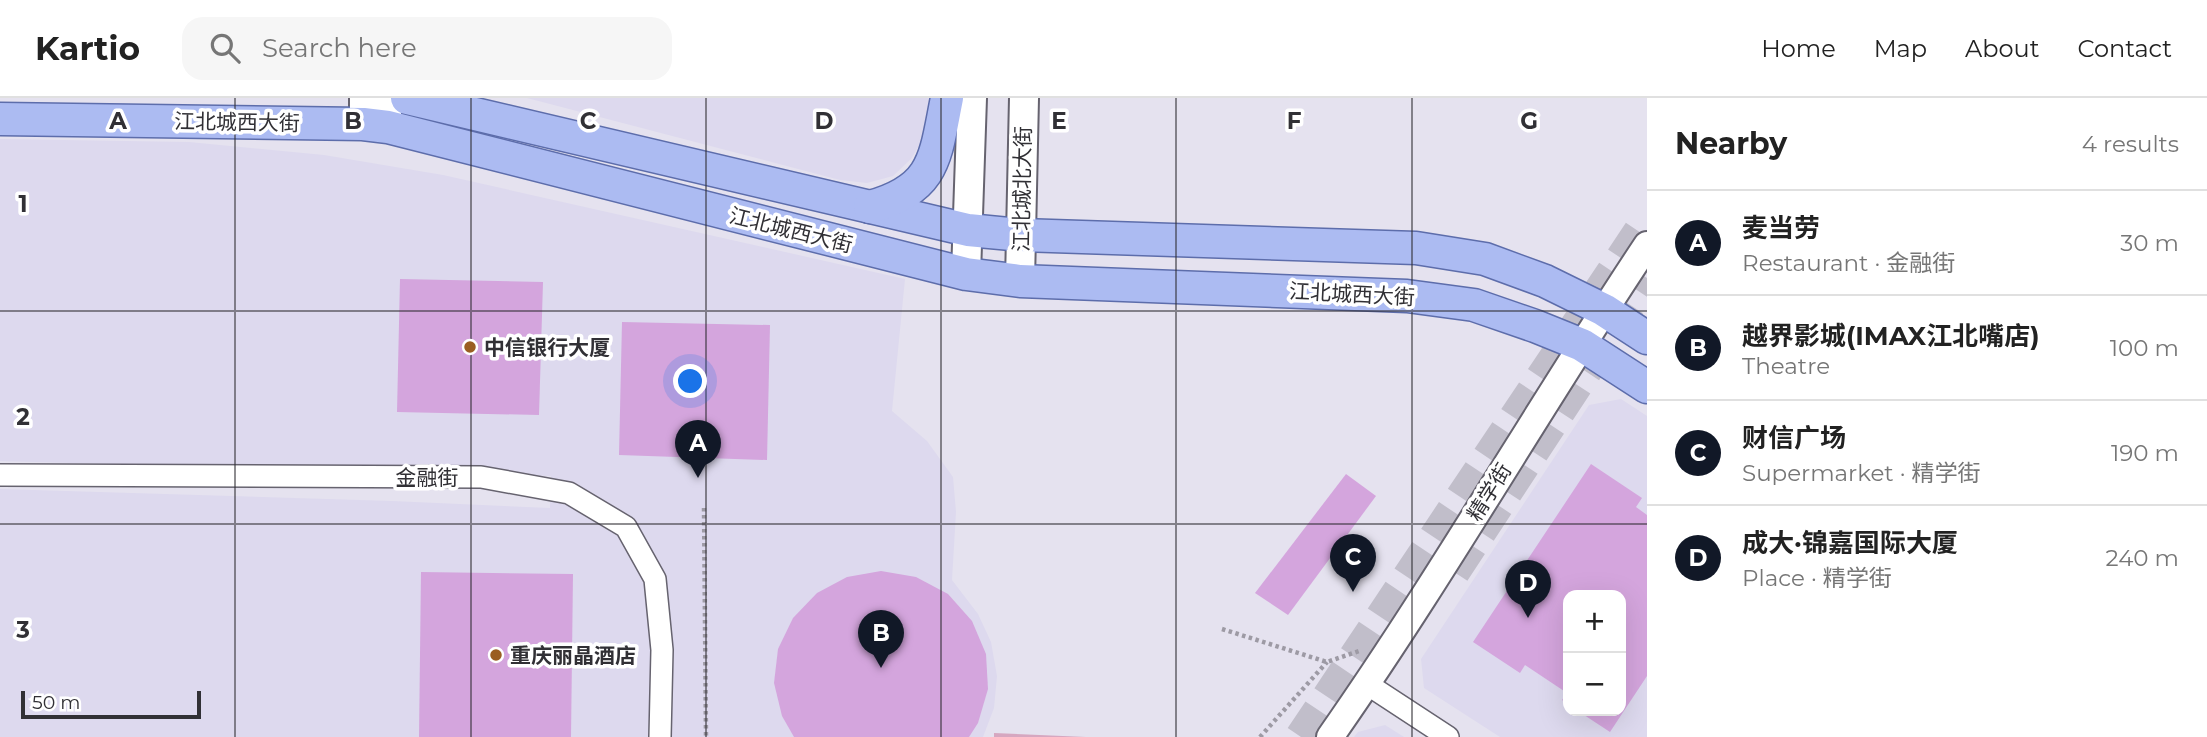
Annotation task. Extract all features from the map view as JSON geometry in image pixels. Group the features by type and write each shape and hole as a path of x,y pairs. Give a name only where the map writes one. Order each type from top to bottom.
{"main road":[{"name":"江北城西大街","path":"407,98 968,230 1021,235 1416,248 1485,259 1545,281 1604,310 1647,338"},
{"path":"870,207 906,194 920,182 934,161 947,98"},
{"path":"967,274 972,98"},
{"name":"江北城北大街","path":"1020,281 1024,98"},
{"name":"江北城西大街","path":"0,119 376,112 967,274 1020,281 1407,296 1474,305 1581,345 1647,387"}],"street":[{"name":"精学街","path":"1330,737 1397,638 1647,245"},
{"name":"金融街","path":"0,475 481,477 569,493 626,527 655,579 662,650 660,737"},
{"path":"1367,684 1448,737"}],"path":[{"path":"704,508 706,737"},
{"path":"1222,629 1327,662"},
{"path":"1260,737 1327,662 1397,638"}],"shaded area":[{"path":"527,98 932,98 931,117 922,141 911,159 893,176 867,183 840,180"},
{"path":"0,139 189,142 324,155 443,175 905,279 892,411 927,441 953,477 956,512 952,580 978,614 991,642 997,676 994,708 983,737 0,737 0,489 550,508 551,476 0,461"},
{"path":"1621,399 1647,416 1647,737 1500,737 1424,688 1421,659 1589,405"},
{"path":"1385,725 1404,737 1354,737 1358,732"},
{"path":"994,733 1086,737 994,737"}],"building":[{"name":"中信银行大厦","path":"400,279 543,282 539,415 397,412"},
{"path":"622,322 770,325 767,460 619,455"},
{"path":"1591,464 1642,498 1636,507 1647,515 1647,676 1626,708 1626,590 1563,590 1563,690 1525,665 1520,673 1473,642"},
{"path":"1346,474 1376,496 1288,615 1255,593"},
{"path":"881,571 916,577 948,594 972,621 986,654 988,689 978,723 969,737 794,737 782,716 774,683 778,649 793,618 817,593 847,577"},
{"name":"重庆丽晶酒店","path":"421,572 573,574 571,737 419,737"},
{"path":"1586,716 1621,716 1610,732"}],"tunnel":[{"path":"1301,737 1647,220"},
{"path":"1454,572 1647,278"}],"place":[{"name":"中信银行大厦","path":"470,347"},
{"name":"麦当劳","path":"698,478"},
{"name":"财信广场","path":"1353,592"},
{"name":"成大·锦嘉国际大厦","path":"1528,618"},
{"name":"重庆丽晶酒店","path":"496,655"},
{"name":"越界影城(IMAX江北嘴店)","path":"881,668"}]}
